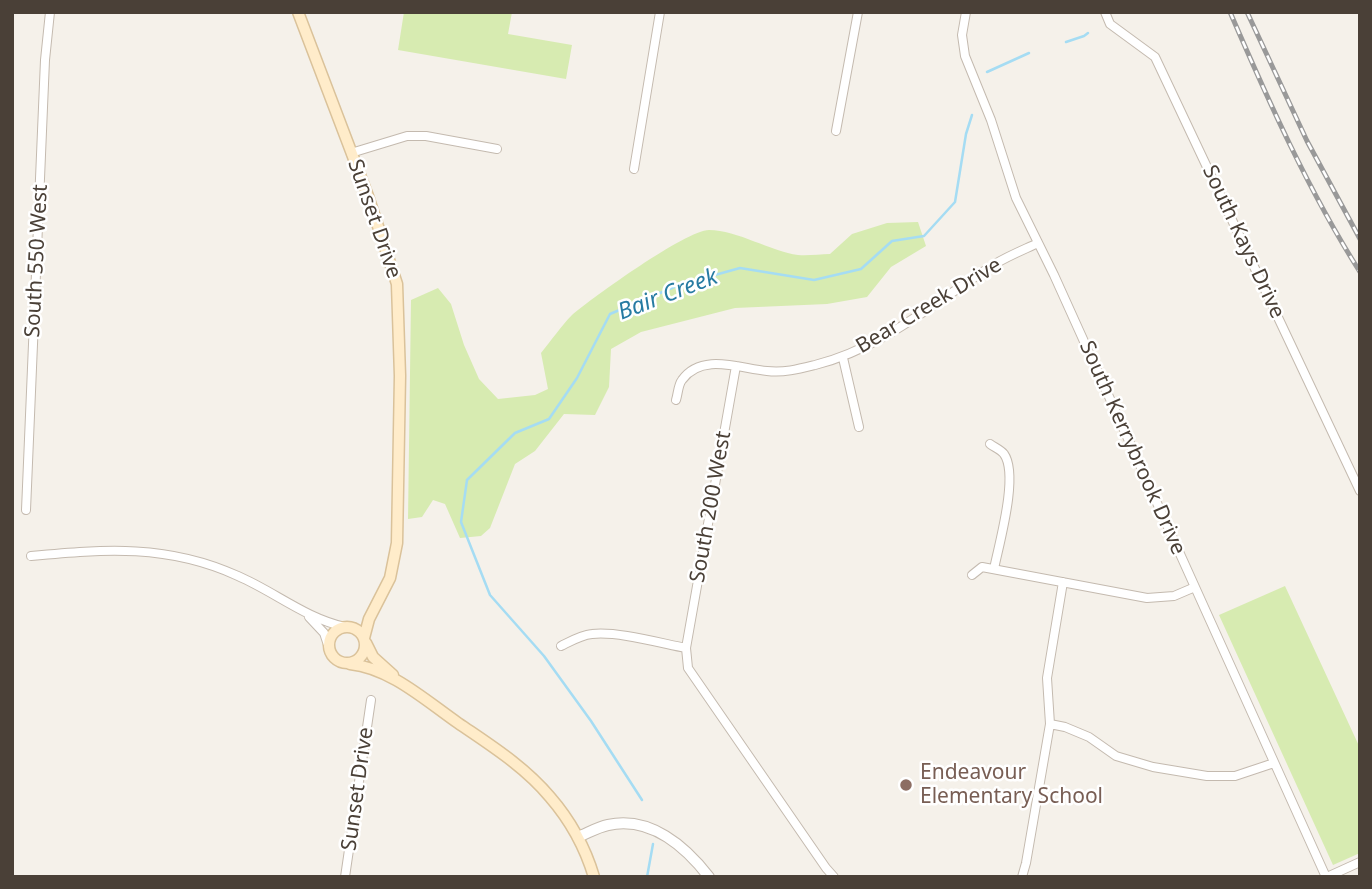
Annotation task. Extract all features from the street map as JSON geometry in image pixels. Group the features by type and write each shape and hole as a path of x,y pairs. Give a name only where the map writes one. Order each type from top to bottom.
{"main road":[{"name":"Sunset Drive","path":"298,12 397,284 400,376 398,519 393,568 369,619 365,641"},
{"path":"377,603 347,627 333,634 329,648 339,662 373,669 403,684"},
{"path":"347,627 359,631 373,657 403,684 527,773 557,804 578,837 594,877"},
{"path":"350,664 362,657 365,641"}],"street":[{"name":"South 550 West","path":"26,510 45,60 50,12"},
{"path":"634,169 660,12"},
{"path":"836,131 858,12"},
{"name":"South Kerrybrook Drive","path":"966,12 962,35 965,56 991,120 1016,198 1054,275 1326,877"},
{"name":"South Kays Drive","path":"1105,12 1110,24 1155,57 1360,491"},
{"path":"351,153 407,136 426,136 496,149"},
{"name":"Bear Creek Drive","path":"676,400 681,381 691,372 720,364 768,372 792,370 842,358 908,323 996,263 1038,243"},
{"path":"842,358 859,427"},
{"name":"South 200 West","path":"686,648 736,366"},
{"path":"990,444 1003,453 1009,468 1009,489 994,569"},
{"path":"31,556 115,549 170,554 240,576 304,613 332,625 347,627"},
{"path":"972,575 982,567 1147,598 1174,596 1195,587"},
{"path":"1021,877 1026,863 1050,724 1047,678 1063,582"},
{"path":"304,613 324,633 329,648"},
{"path":"561,646 593,634 686,648 688,668 834,877"},
{"name":"Sunset Drive","path":"345,877 371,700"},
{"path":"1050,724 1089,737 1116,756 1166,769 1207,776 1234,776 1274,763"},
{"path":"578,837 611,825 644,826 679,845 709,877"},
{"path":"1326,877 1360,862"}],"green space":[{"path":"404,12 512,12 508,34 572,45 566,79 398,50"},
{"path":"918,222 926,246 891,267 867,297 827,304 735,308 641,332 611,349 609,387 595,415 564,414 535,451 515,464 490,528 481,536 460,538 445,504 433,500 422,517 408,519 411,300 438,288 451,304 464,345 479,379 498,399 535,395 548,389 541,353 572,315 639,266 697,233 720,231 788,253 810,255 830,254 852,234 887,223"},
{"path":"1285,586 1360,748 1360,853 1333,865 1219,615"}],"waterway":[{"name":"Bair Creek","path":"1066,42 1088,33"},
{"name":"Bair Creek","path":"987,72 1029,53"},
{"name":"Bair Creek","path":"642,800 591,721 544,656 490,595 461,522 467,480 515,433 549,419 577,378 610,314 679,285 740,268 814,280 861,269 892,241 924,236 955,202 966,134 972,115"},
{"name":"Bair Creek","path":"647,877 653,844"}],"railway":[{"path":"1230,12 1306,177 1360,272"},
{"path":"1247,12 1307,141 1360,239"}],"place":[{"name":"Endeavour Elementary School","path":"906,785"}]}
